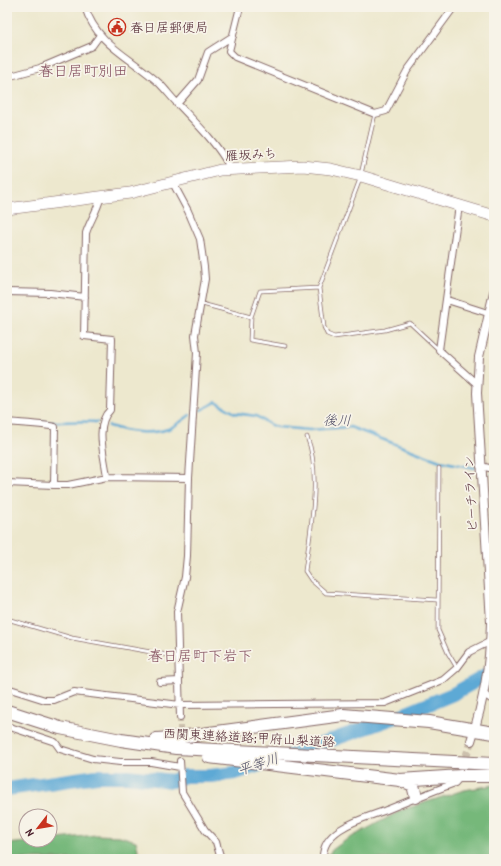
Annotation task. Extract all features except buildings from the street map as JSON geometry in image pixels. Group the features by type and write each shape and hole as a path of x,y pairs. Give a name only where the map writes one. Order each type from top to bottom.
{"highway":[{"name":"雁坂みち","path":"7,209 100,199 231,169 303,166 331,169 361,176 459,204 494,216"},
{"name":"西関東連絡道路;甲府山梨道路","path":"7,711 60,728 149,744 234,752 494,764"},
{"path":"89,734 172,738 343,715 429,722 473,736 494,733"},
{"path":"149,744 217,758 400,780 462,773 494,776"},
{"path":"400,780 413,785 416,797"}],"street":[{"path":"85,7 92,25 109,46 133,61 161,85 221,151 231,169"},
{"path":"240,7 229,51 235,57 375,114 386,111 407,71 454,7"},
{"path":"7,77 40,68 92,46 100,35"},
{"path":"177,104 198,80 208,52 233,36"},
{"path":"173,183 188,210 200,239 205,279 202,304 195,335 197,353 189,478 187,556 185,577 177,612 180,717"},
{"path":"100,199 97,210 90,219 86,234 84,336 112,339 110,410 105,415 102,434 107,477"},
{"path":"459,204 440,350 478,385"},
{"path":"7,292 50,292 85,297"},
{"name":"ピーチライン","path":"473,736 485,695 491,641 480,466 478,385 479,357 491,314 494,292"},
{"path":"447,300 491,314"},
{"path":"7,422 35,426 52,425 55,427 54,485"},
{"path":"480,466 494,469"},
{"path":"7,483 68,485 107,477 189,478"},
{"path":"7,688 45,700 54,700 74,692 180,705 385,703 438,682 457,668 469,652 491,641"},
{"path":"160,682 179,680"},
{"path":"485,695 494,701"},
{"path":"7,726 55,742 60,749 93,759 120,762 180,764 182,792 205,830 216,842 221,859"},
{"path":"323,859 323,853 328,842 334,835 356,820 388,810 416,797 455,783 462,773"}],"lane":[{"path":"375,114 361,176 319,288 324,327 327,334 334,337 377,331 410,323 440,350"},
{"path":"285,346 250,340 251,317 260,291 319,288"},
{"path":"202,304 251,317"},
{"path":"307,437 312,449 314,496 305,571 311,580 326,593 437,600"},
{"path":"439,468 438,630 448,653 457,668"},
{"path":"7,619 72,638 179,657"}],"green space":[{"path":"494,785 494,859 326,859 332,850 346,840 402,810 464,790"},
{"path":"96,835 120,836 136,841 140,859 7,859 7,844 18,843 18,848 58,848 58,839"}],"waterway":[{"name":"後川","path":"201,410 216,402 235,413 256,416 277,427 309,430 350,427 440,461 475,468"},
{"name":"後川","path":"109,426 123,430 154,432 171,428 190,415"},
{"name":"後川","path":"43,422 97,422"},
{"name":"平等川","path":"290,755 402,715 453,694 494,671"},
{"name":"平等川","path":"7,789 97,776 127,776 172,781 185,776 211,776 235,773 269,762"}],"tunnel":[{"path":"180,717 180,738"},
{"path":"462,770 471,741"}],"place":[{"name":"春日居郵便局","path":"117,27"}],"district":[{"name":"春日居町別田","path":"83,71"},
{"name":"春日居町下岩下","path":"200,656"}]}
